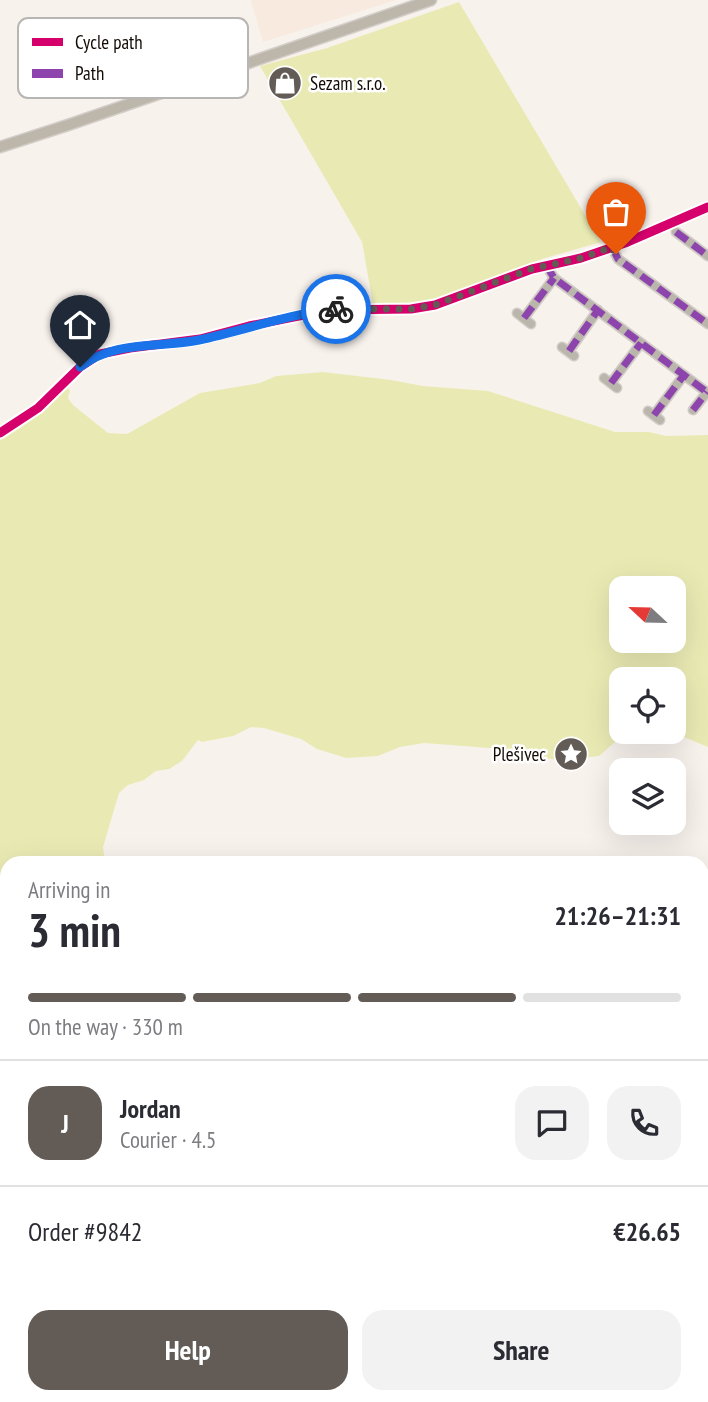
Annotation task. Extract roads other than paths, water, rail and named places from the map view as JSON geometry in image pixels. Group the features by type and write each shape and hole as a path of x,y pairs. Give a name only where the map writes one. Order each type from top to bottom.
{"main road":[{"path":"248,63 431,0"},
{"path":"0,152 32,138 148,98"},
{"path":"0,146 32,138"}],"street":[{"path":"0,433 38,408 90,359 107,352 200,339 329,310 427,307 546,265 581,258 612,247 708,207"},
{"path":"676,232 708,256"},
{"path":"612,247 618,259 708,324"},
{"path":"546,265 554,278 707,393 693,410"},
{"path":"524,318 554,278"},
{"path":"568,351 598,310"},
{"path":"611,383 641,342"},
{"path":"654,415 684,375"}],"place":[{"name":"Sezam s.r.o.","path":"285,83"},
{"name":"Plešivec","path":"571,754"}]}
